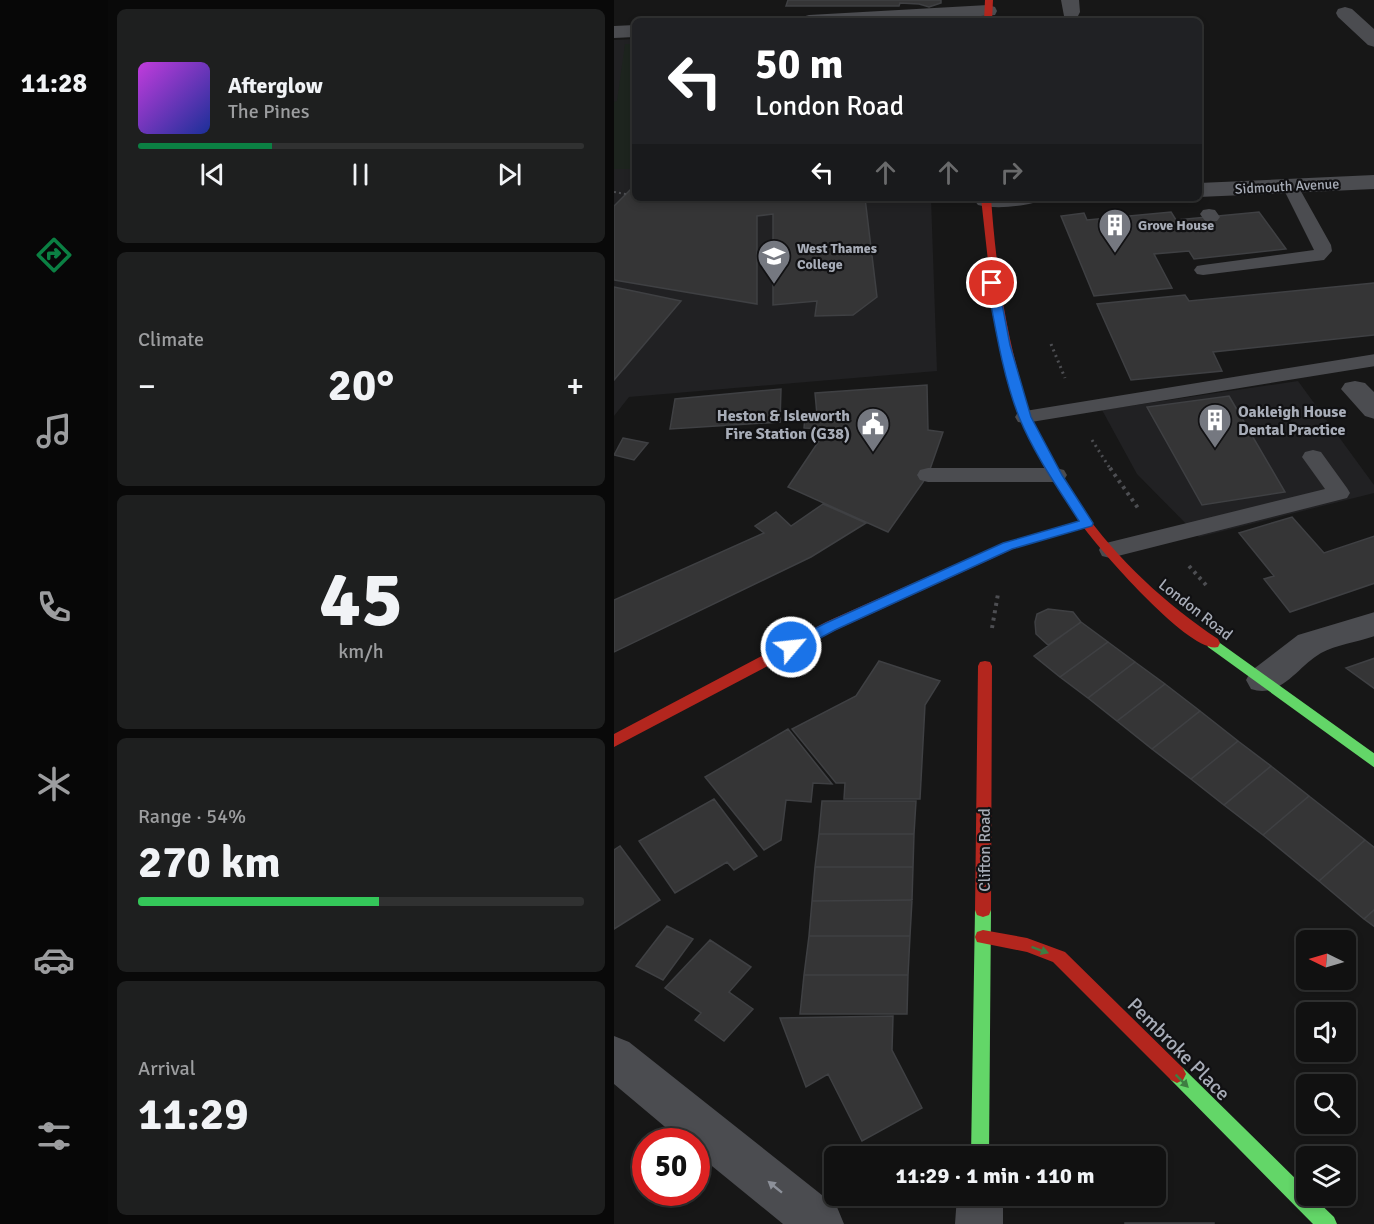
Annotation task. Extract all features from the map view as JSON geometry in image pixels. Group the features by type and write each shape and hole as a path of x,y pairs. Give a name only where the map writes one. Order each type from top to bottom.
{"main road":[{"name":"London Road","path":"986,201 989,260 995,306 1025,417 1056,475 1087,523 1137,583 1166,609 1374,762"},
{"path":"614,741 831,626 1008,546 1087,523"},
{"name":"Clifton Road","path":"980,1146 985,666"},
{"name":"Pembroke Place","path":"983,937 1027,945 1059,957 1327,1224"}],"street":[{"path":"863,18 988,11"},
{"path":"1344,13 1374,41"},
{"path":"614,32 632,31"},
{"name":"Sidmouth Avenue","path":"1202,190 1374,182"},
{"path":"1355,389 1374,410"},
{"path":"1263,680 1310,644 1374,624"},
{"path":"614,1057 820,1224"},
{"path":"979,1224 980,1206"}],"lane":[{"path":"1203,270 1236,260 1318,256 1323,252 1322,245 1290,186"},
{"path":"1025,417 1374,360"},
{"path":"1109,550 1339,493 1313,457"},
{"path":"928,475 1056,475"}],"path":[{"path":"614,192 626,194"},
{"path":"985,666 1008,546"}],"shaded area":[{"name":"West Thames College","path":"632,39 632,201 931,201 937,371 629,397 614,416 614,40"},
{"path":"625,44 632,44 632,169 614,169 614,102 617,101"},
{"path":"1298,381 1374,485 1374,493 1199,537 1137,474 1102,410"}],"building":[{"path":"788,0 941,0 941,3 929,7 900,3 899,6 786,6"},
{"path":"632,188 632,201 865,201 877,297 853,315 815,316 817,301 773,305 773,214 757,216 757,304 614,280 614,206"},
{"name":"Grove House","path":"1171,212 1176,220 1259,212 1286,249 1194,259 1189,251 1154,254 1172,288 1094,296 1061,216 1084,213 1087,220"},
{"path":"1375,283 1375,335 1213,352 1222,371 1131,380 1097,304 1185,295 1189,301"},
{"path":"614,287 681,301 614,380"},
{"name":"Heston & Isleworth Fire Station (G38)","path":"927,385 928,430 943,432 928,475 888,532 788,487 827,429 804,428 805,416 817,415 815,393"},
{"path":"781,389 780,422 670,429 675,399"},
{"name":"Oakleigh House Dental Practice","path":"1229,396 1285,492 1202,505 1147,407"},
{"path":"623,438 648,443 634,460 614,455"},
{"path":"823,504 866,523 811,557 614,652 614,600 764,533 755,526 776,512 791,526"},
{"path":"1292,517 1324,553 1375,536 1375,583 1290,612 1264,579 1274,576 1239,533"},
{"path":"1048,609 1073,612 1081,622 1048,645 1036,634 1035,622 1037,614"},
{"path":"1081,622 1108,642 1060,677 1034,656"},
{"path":"1108,642 1135,662 1088,698 1060,677"},
{"path":"1375,658 1375,689 1346,668"},
{"path":"879,661 940,681 925,705 920,799 844,799 845,783 836,783 792,729 856,696"},
{"path":"1135,662 1165,684 1117,721 1088,698"},
{"path":"1165,684 1200,711 1152,749 1117,721"},
{"path":"1200,711 1238,741 1191,779 1152,749"},
{"path":"788,729 832,784 813,783 811,802 786,800 781,840 764,850 705,777"},
{"path":"1238,741 1271,766 1224,805 1191,779"},
{"path":"1271,766 1309,796 1263,835 1224,805"},
{"path":"1309,796 1365,840 1319,881 1263,835"},
{"path":"714,799 757,856 734,870 727,862 675,893 639,841"},
{"path":"822,801 916,801 914,834 819,834"},
{"path":"819,834 914,834 913,867 815,867"},
{"path":"1365,840 1375,848 1375,909 1364,919 1319,881"},
{"path":"620,846 660,900 614,929 614,850"},
{"path":"815,867 913,867 912,900 812,901"},
{"path":"912,900 910,936 809,936 812,901"},
{"path":"1375,909 1375,927 1364,919"},
{"path":"667,926 693,939 663,980 636,966"},
{"path":"809,936 910,936 908,975 804,975"},
{"path":"710,940 751,967 729,992 753,1009 724,1041 695,1020 701,1013 665,988"},
{"path":"804,975 908,975 907,1014 800,1014"},
{"path":"893,1016 892,1050 922,1108 862,1141 828,1074 806,1087 780,1018"},
{"path":"1214,1223 1214,1224 1125,1224"}],"traffic: fast":[{"path":"1213,643 1375,762"},
{"path":"980,1146 983,910"},
{"path":"1177,1074 1327,1224"}],"traffic: jam":[{"path":"988,18 989,0"},
{"path":"986,201 989,241 1002,327 1020,402 1036,440 1050,467 1083,518 1122,566 1170,613 1213,643"},
{"path":"614,741 831,626 1008,546 1087,523"},
{"path":"983,910 985,666"},
{"path":"983,937 1027,945 1059,957 1177,1074"}],"place":[{"name":"Grove House","path":"1115,254"},
{"name":"West Thames College","path":"774,285"},
{"name":"Oakleigh House Dental Practice","path":"1215,449"},
{"name":"Heston & Isleworth Fire Station (G38)","path":"873,453"}],"route":[{"path":"791,647 831,626 1008,546 1087,523 1056,475 1025,417 995,306 992,283"}]}
